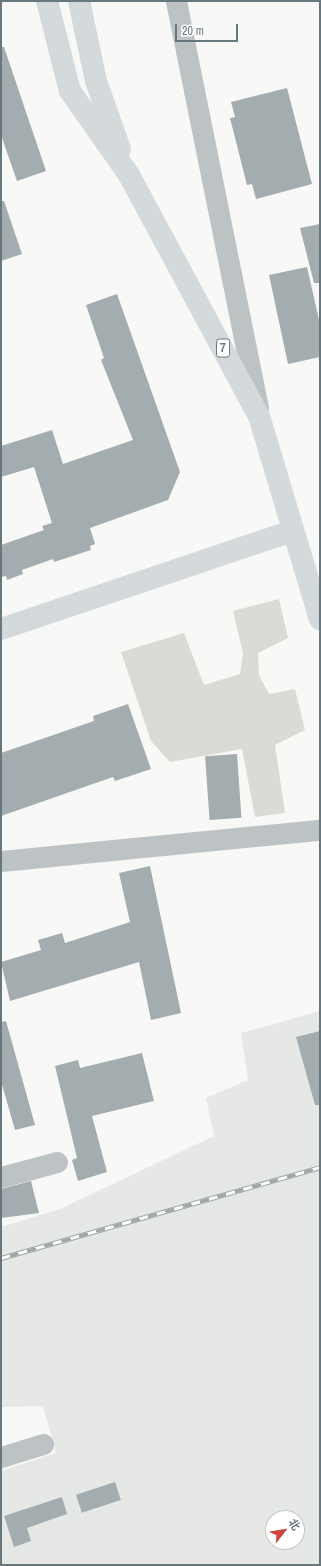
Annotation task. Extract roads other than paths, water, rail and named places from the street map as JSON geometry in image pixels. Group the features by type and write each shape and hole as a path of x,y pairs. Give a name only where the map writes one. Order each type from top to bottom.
{"main road":[{"name":"7","path":"47,1 58,53 70,91 129,175 259,416 293,531 316,588 320,619"},
{"name":"7","path":"79,1 96,82 129,175"},
{"path":"1,629 293,531"}],"street":[{"path":"176,1 259,416"},
{"path":"1,861 320,830"},
{"path":"1,1177 57,1162"},
{"path":"1,1457 43,1444"}],"railway":[{"path":"1,1258 320,1167"}]}
